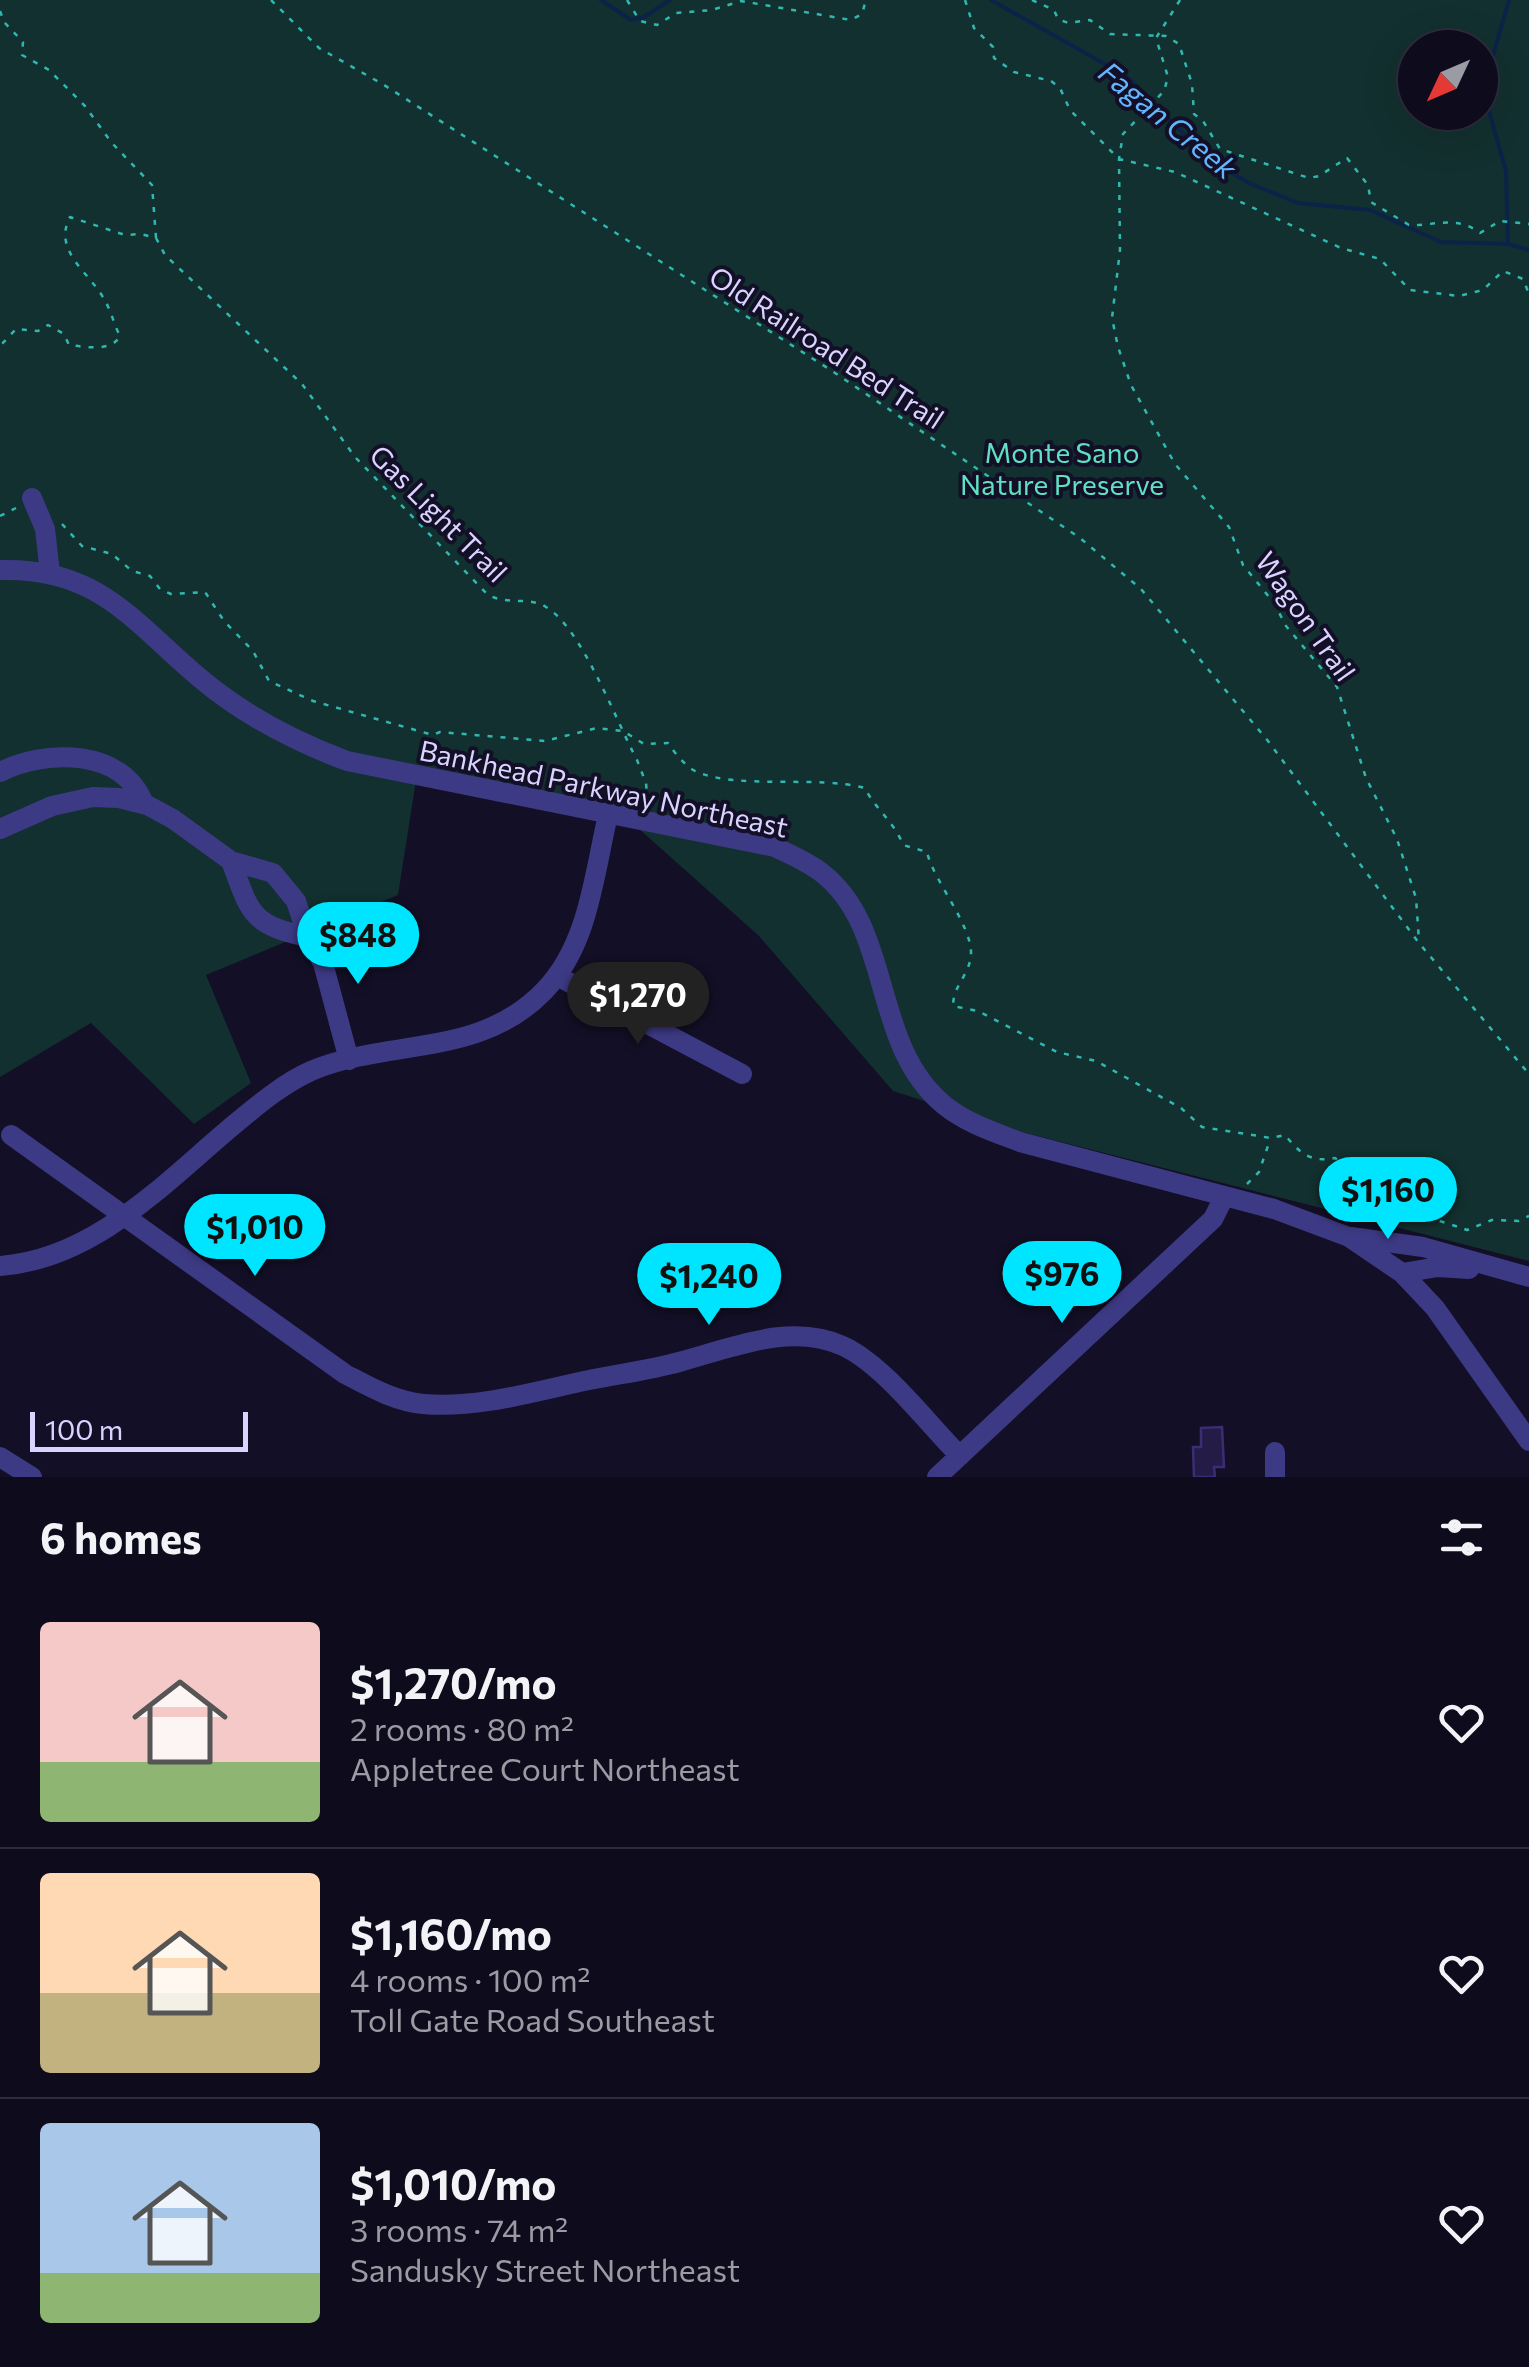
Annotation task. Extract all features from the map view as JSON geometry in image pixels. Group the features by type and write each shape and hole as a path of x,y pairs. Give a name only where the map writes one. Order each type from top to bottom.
{"street":[{"path":"32,498 44,528 50,573"},
{"name":"Bankhead Parkway Northeast","path":"0,570 50,573 88,585 114,600 235,705 298,742 347,761 775,847 822,873 838,890 864,933 903,1055 947,1108 1020,1142 1228,1198 1349,1237 1402,1273 1434,1308 1529,1441"},
{"path":"0,772 42,759 78,758 112,766 123,774 144,804"},
{"path":"0,829 52,806 93,797 144,804 173,819 231,861 273,874 296,901 333,990 349,1060"},
{"path":"0,1266 64,1252 93,1238 280,1089 312,1071 495,1029 534,1001 572,956 608,814"},
{"path":"231,861 246,905 257,920 308,937"},
{"path":"558,976 742,1074"},
{"path":"11,1135 345,1374 391,1397 457,1404 512,1396 662,1366 773,1337 799,1336 840,1344 863,1357 960,1456"},
{"path":"937,1477 1213,1220 1228,1198"},
{"path":"1349,1237 1372,1237 1423,1247 1529,1277"},
{"path":"1423,1247 1405,1260 1402,1273 1452,1268 1504,1271"},
{"path":"1434,1308 1432,1290 1437,1279 1452,1268"},
{"path":"1275,1452 1275,1477"},
{"path":"0,1457 32,1477"}],"path":[{"name":"Old Railroad Bed Trail","path":"270,0 319,48 384,85 829,369 1080,538 1141,589 1268,742 1419,943 1529,1074"},
{"path":"626,0 640,22 657,24 676,13 712,10 741,1 851,20 862,14 866,0"},
{"path":"964,0 974,28 993,47 994,58 1014,72 1051,81 1060,88 1070,110 1119,159 1175,172 1341,248 1380,260 1410,290 1459,296 1483,290 1503,271 1523,279 1529,294"},
{"path":"1032,0 1054,10 1058,18 1068,23 1090,20 1110,34 1166,36 1179,44 1192,84 1194,114 1203,120 1220,149 1309,178 1347,158 1368,185 1371,202 1409,225 1424,226 1436,220 1480,232 1500,221 1529,224"},
{"path":"1156,38 1180,0"},
{"path":"0,11 4,22 24,42 22,55 49,70 152,184 156,238 125,235 70,217 66,246 105,300 120,336 116,344 69,345 64,334 48,325 38,331 16,329 0,346"},
{"name":"Wagon Trail","path":"1156,38 1168,77 1164,91 1123,134 1119,159 1120,250 1112,318 1130,385 1175,464 1229,526 1243,566 1274,603 1286,626 1337,686 1366,778 1402,854 1416,898 1419,943"},
{"name":"Gas Light Trail","path":"156,238 165,255 302,384 355,458 486,594 502,602 536,602 565,622 646,782 646,822"},
{"path":"1228,1198 1259,1172 1271,1138"}],"green space":[{"name":"Monte Sano Nature Preserve","path":"0,0 1529,0 1529,1261 1018,1131 893,1091 759,936 619,811 417,774 398,895 206,975 251,1083 194,1124 91,1023 0,1077"}],"building":[{"path":"1222,1427 1224,1467 1214,1467 1215,1477 1194,1477 1193,1447 1201,1447 1201,1428"}],"waterway":[{"name":"Fagan Creek","path":"601,0 631,20 644,17 670,0"},
{"name":"Fagan Creek","path":"991,0 1126,76 1211,161 1249,183 1298,203 1370,210 1441,242 1508,244 1529,250"},
{"path":"1508,243 1506,171 1483,90 1509,0"}]}
